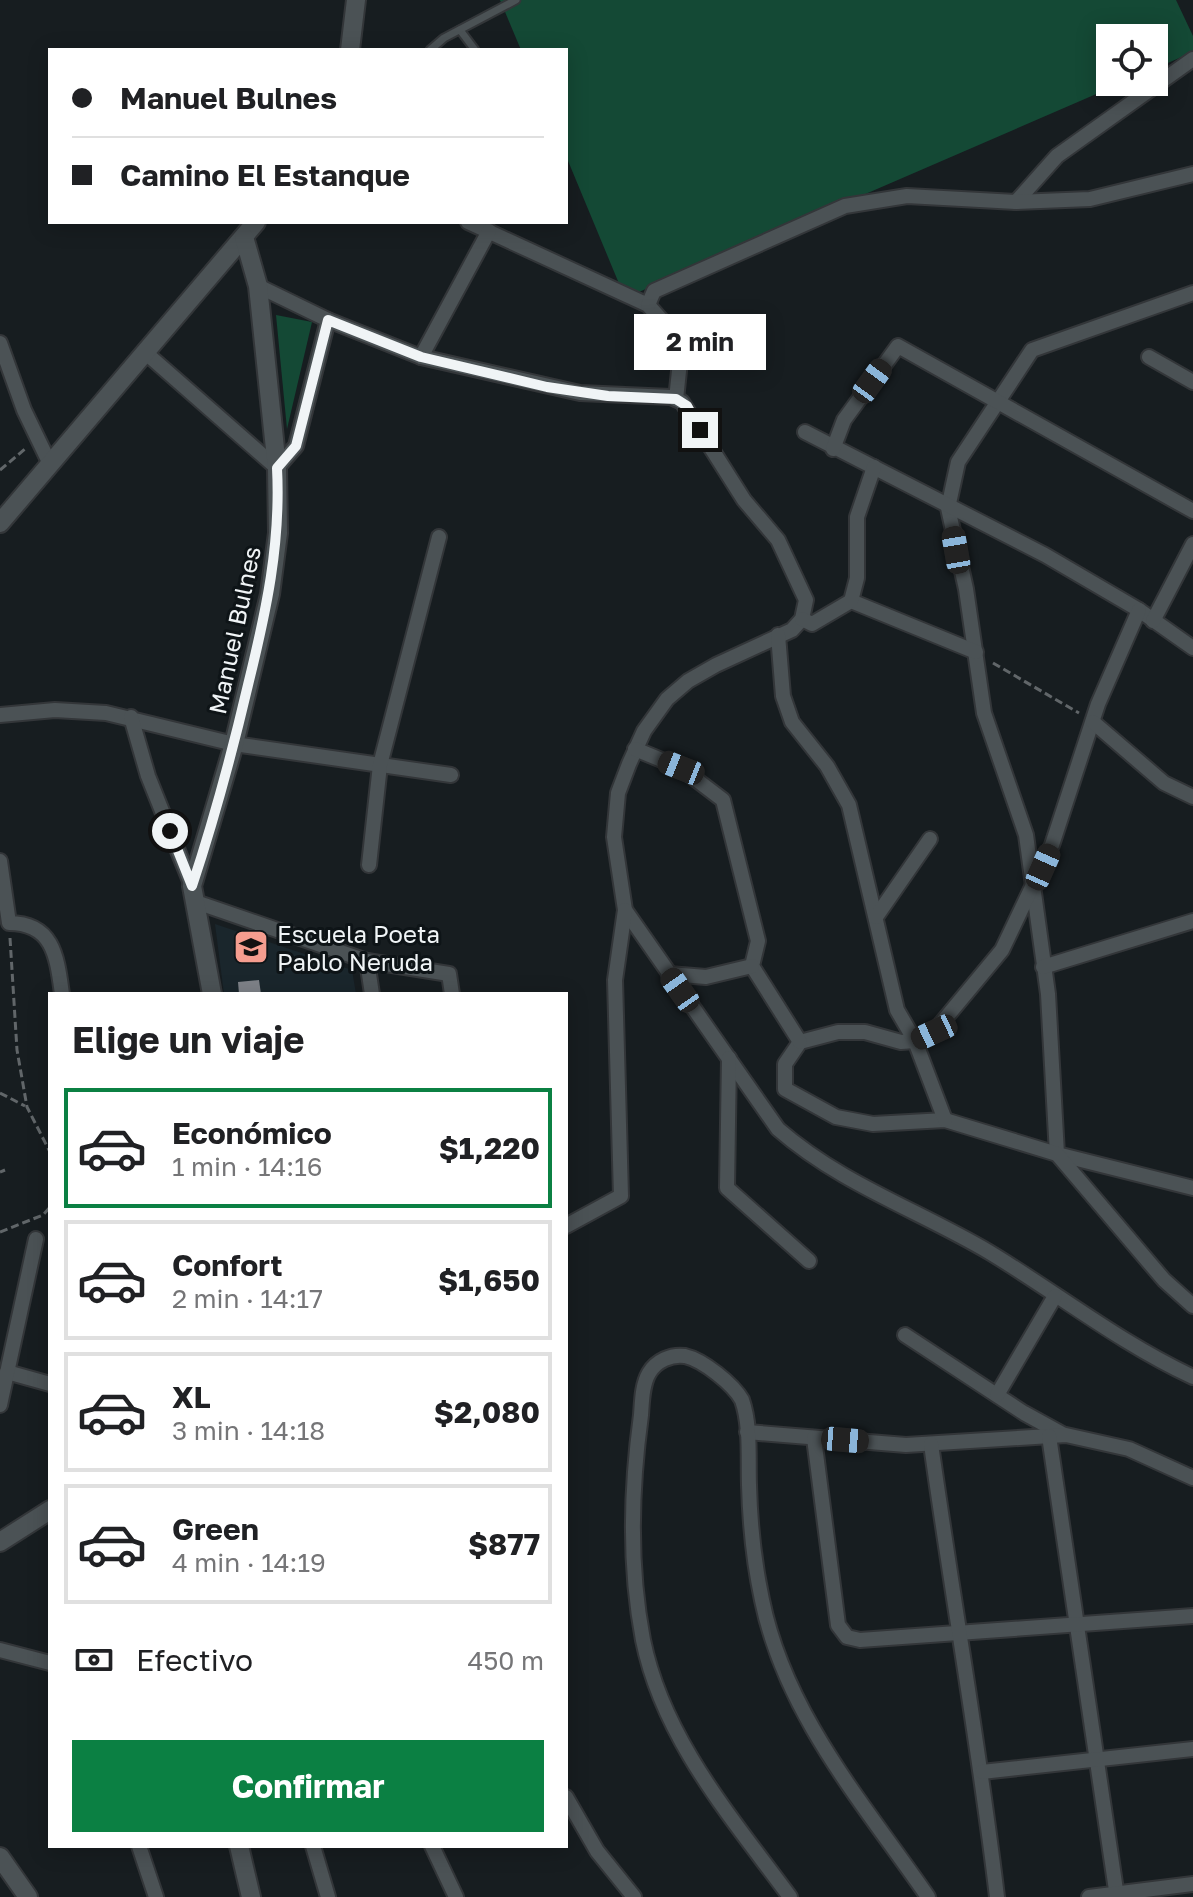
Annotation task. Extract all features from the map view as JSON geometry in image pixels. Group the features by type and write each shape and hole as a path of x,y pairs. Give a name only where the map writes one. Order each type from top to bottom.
{"street":[{"path":"350,48 356,0"},
{"path":"1016,202 1057,156 1193,59"},
{"path":"648,305 654,291 845,206 907,196 1016,202 1090,199 1193,174"},
{"path":"0,523 147,354 254,224"},
{"path":"421,357 494,227 648,305 682,343 676,399"},
{"name":"Manuel Bulnes","path":"194,894 273,579 278,533 277,468 258,286 244,237"},
{"path":"258,286 328,320 421,357 580,393 676,399 687,406 729,477 778,540 806,600 802,619 792,630 678,688 644,731 618,793 614,837 625,910 615,980 621,1196 568,1225"},
{"path":"1193,293 1032,350 958,462 948,508 976,652 984,713 1026,835 1049,1010 1057,1154 1164,1280 1193,1306"},
{"path":"147,354 277,468 296,446 328,320"},
{"path":"0,343 36,438 50,464"},
{"path":"833,449 844,420 898,346 1193,511"},
{"path":"1149,357 1193,382"},
{"path":"805,432 948,508 1045,555 1139,610 1193,648"},
{"path":"802,619 812,624 851,601 857,578 857,517 874,467"},
{"path":"369,865 380,765 439,537"},
{"path":"1153,621 1193,544"},
{"path":"851,601 976,652"},
{"path":"1139,610 1093,722 1052,845 1033,889 993,961 934,1032 915,1041 901,1042 865,1032 838,1032 800,1042 785,1064 785,1089 805,1103 836,1117 873,1124 945,1120 1057,1154 1193,1188"},
{"path":"778,635 783,696 792,722 827,766 849,805 897,1010 915,1041 945,1120"},
{"path":"0,715 81,710 131,717 234,744 451,775"},
{"name":"Manuel Bulnes","path":"131,717 148,776 194,894 212,992"},
{"path":"1093,722 1164,783 1193,797"},
{"path":"635,749 681,768 723,800 758,941 752,966 800,1042"},
{"path":"876,917 930,839"},
{"path":"0,861 9,923 28,925 48,939 56,952 62,992"},
{"path":"194,894 367,961 449,974 452,992"},
{"path":"625,910 778,1129 823,1165 987,1251 1055,1296 1193,1377"},
{"path":"1043,967 1193,921"},
{"path":"367,961 372,992"},
{"path":"669,974 706,977 752,966"},
{"path":"729,1058 727,1188 809,1261"},
{"path":"0,1405 36,1239"},
{"path":"997,1395 1055,1296"},
{"path":"905,1335 997,1395 1066,1435"},
{"path":"790,1897 706,1782 671,1727 643,1640 632,1520 638,1437 648,1374 658,1363 672,1356 695,1360 739,1395 745,1407 750,1513 762,1600 780,1660 823,1749 928,1897"},
{"path":"7,1372 48,1383"},
{"path":"747,1432 906,1445 1066,1435 1129,1449 1193,1478"},
{"path":"1049,1436 1116,1896"},
{"path":"814,1438 838,1625 842,1633 860,1640 1193,1616"},
{"path":"931,1444 957,1631 982,1772 997,1897"},
{"path":"0,1542 48,1511"},
{"path":"0,1650 48,1662"},
{"path":"982,1772 1193,1749"},
{"path":"568,1800 597,1851 634,1897"},
{"path":"140,1848 156,1897"},
{"path":"239,1848 251,1897"},
{"path":"314,1848 328,1897"},
{"path":"433,1848 456,1897"},
{"path":"0,1857 28,1897"},
{"path":"1089,1897 1193,1884"}],"lane":[{"path":"433,48 516,0"},
{"path":"460,30 474,48"}],"path":[{"path":"0,470 36,438"},
{"path":"976,652 1093,722"},
{"path":"9,923 17,1050 27,1107 48,1148"},
{"path":"0,1093 27,1107"},
{"path":"0,1232 43,1215 48,1209"}],"shaded area":[{"name":"Escuela Poeta Pablo Neruda","path":"215,924 352,970 356,992 224,992"}],"green space":[{"path":"500,0 1176,0 1193,36 1193,52 1168,63 1168,24 1096,24 1096,94 625,298 568,161 568,48 520,48"},
{"path":"276,315 312,322 287,429"}],"building":[{"path":"259,980 261,992 239,992 238,982"}],"place":[{"name":"Escuela Poeta Pablo Neruda","path":"251,947"}],"route":[{"path":"170,831 192,886 234,744 270,594 278,533 277,468 296,446 328,320 421,357 547,387 608,396 671,397 687,406 700,430"}]}
